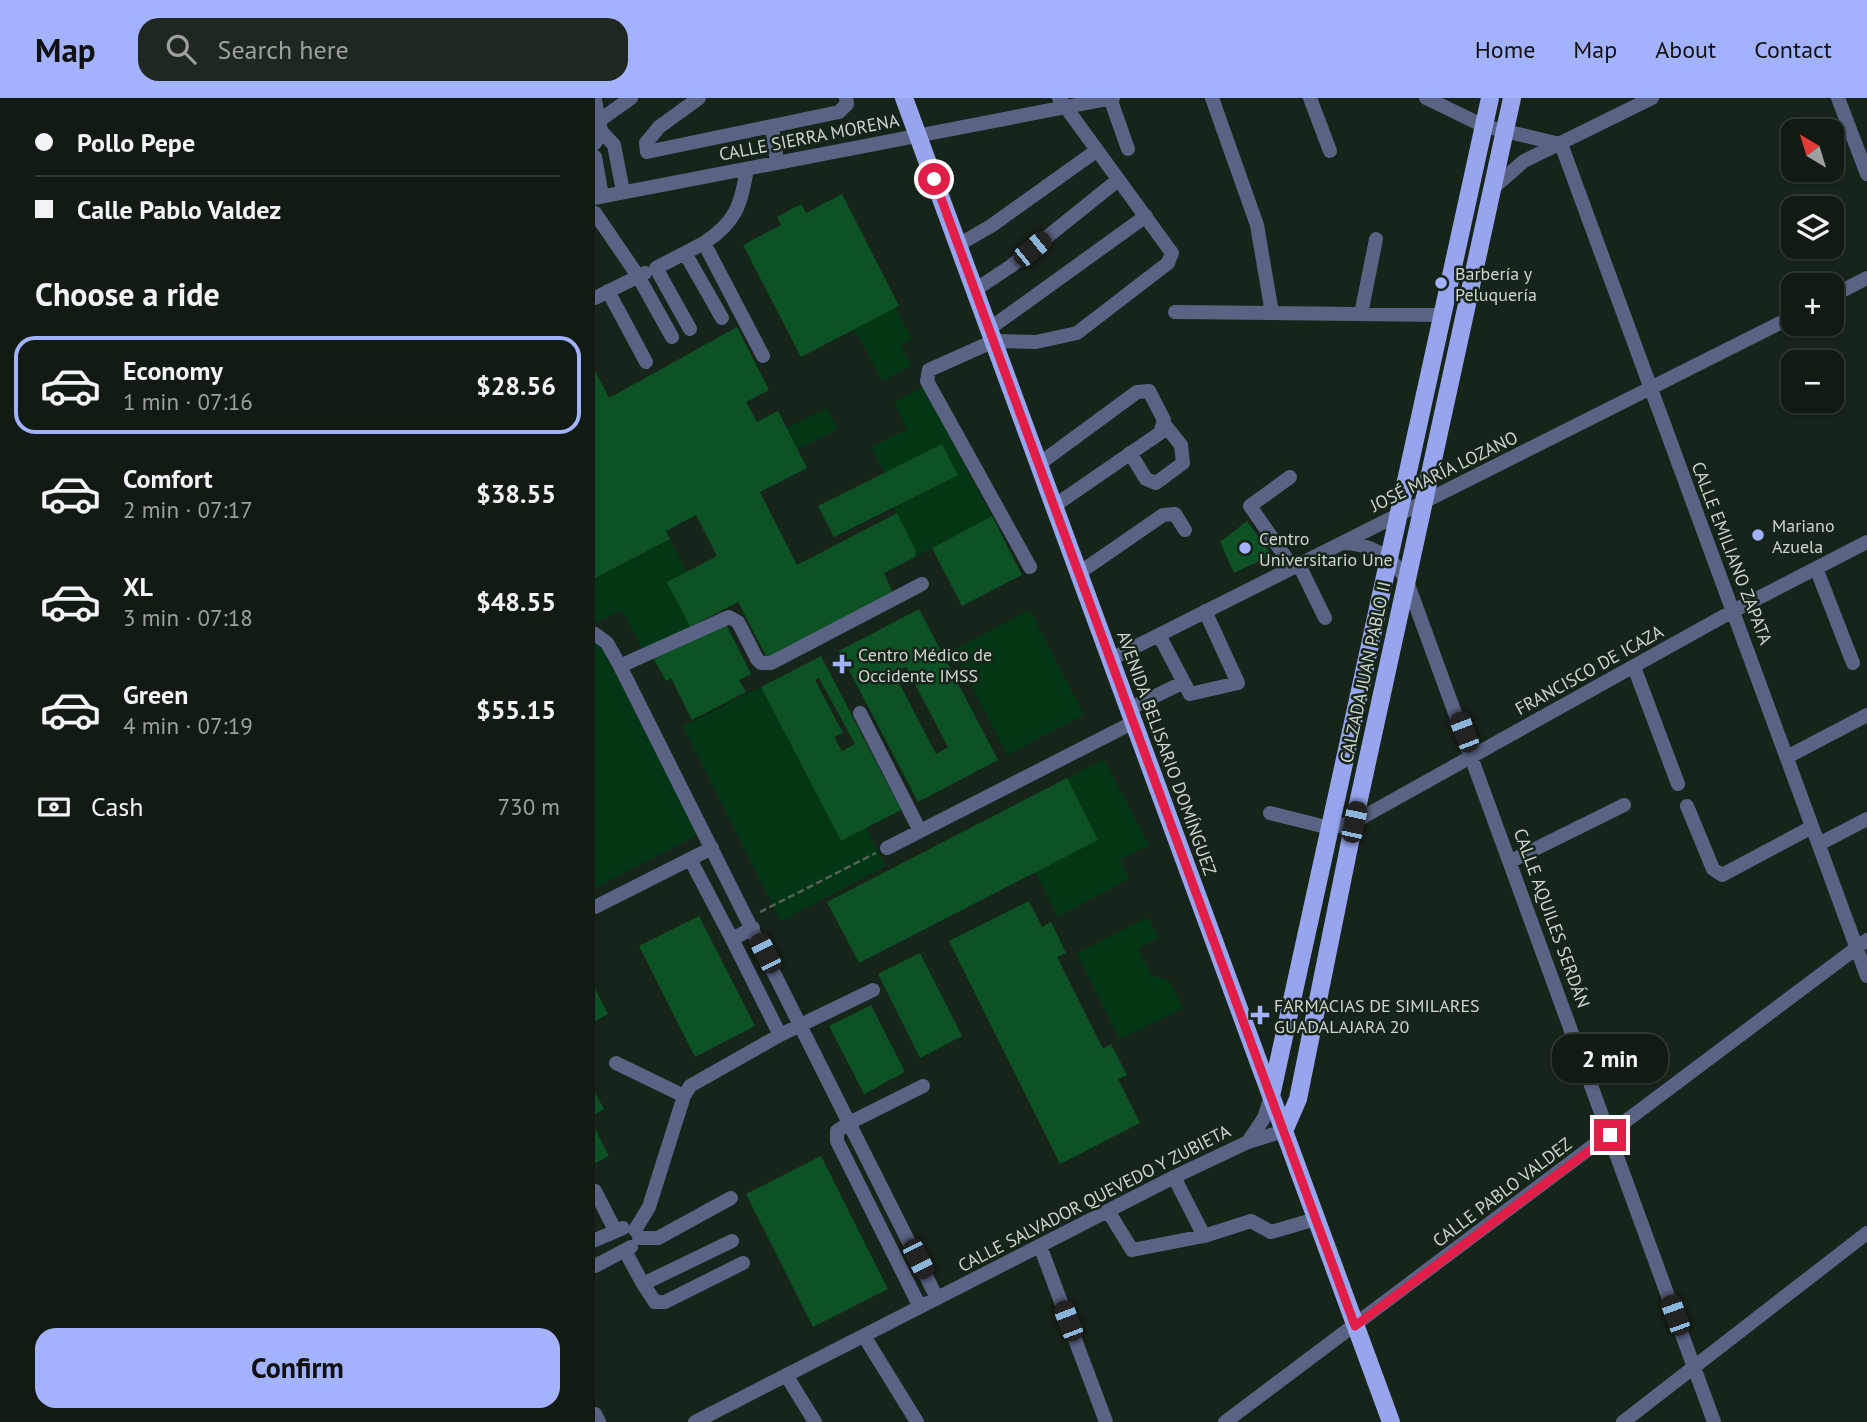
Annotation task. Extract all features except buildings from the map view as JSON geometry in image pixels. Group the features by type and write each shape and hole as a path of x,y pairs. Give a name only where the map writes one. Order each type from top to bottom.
{"main road":[{"name":"AVENIDA BELISARIO DOMÍNGUEZ","path":"904,98 1391,1422"},
{"name":"CALZADA JUAN PABLO II","path":"1271,1096 1490,98"},
{"name":"CALZADA JUAN PABLO II","path":"1284,1131 1299,1098 1406,579 1513,98"}],"street":[{"path":"599,131 631,98"},
{"path":"699,98 653,133 644,147 647,152 839,112 847,104 846,98"},
{"path":"1212,98 1257,225 1272,313"},
{"path":"1310,98 1330,151"},
{"path":"1426,98 1483,126 1561,144"},
{"path":"1493,188 1524,161 1652,98"},
{"path":"1838,98 1867,174"},
{"path":"1105,99 1128,149"},
{"name":"CALLE SIERRA MORENA","path":"598,197 918,136 1062,103 1105,99"},
{"path":"595,100 599,131"},
{"path":"991,335 1036,342 1077,333 1168,263 1172,253 1062,103"},
{"path":"772,126 777,163"},
{"path":"599,131 611,137 624,191"},
{"name":"CALLE EMILIANO ZAPATA","path":"1561,144 1812,827 1862,943 1867,976"},
{"path":"958,244 991,226 1096,150"},
{"path":"595,157 598,197"},
{"path":"646,362 598,296 704,243 730,222 742,202 747,169"},
{"path":"975,290 1011,266 1118,180"},
{"path":"595,213 638,276 672,337"},
{"path":"1030,567 926,376 933,367 991,335 1146,216"},
{"path":"1361,314 1376,239"},
{"path":"704,243 763,356"},
{"path":"685,253 722,318"},
{"path":"656,268 689,329"},
{"path":"1844,290 1867,278"},
{"path":"1175,312 1443,315"},
{"name":"JOSÉ MARÍA LOZANO","path":"1111,659 1781,323"},
{"path":"1039,464 1142,390 1153,396 1164,425 1184,454 1183,463 1156,483 1146,479 1131,453"},
{"path":"1054,506 1160,433 1164,425"},
{"path":"1290,477 1249,506 1296,567 1325,618"},
{"path":"1079,573 1163,515 1175,514 1185,530"},
{"name":"FRANCISCO DE ICAZA","path":"1330,828 1354,822 1733,611 1867,542"},
{"name":"CALLE AQUILES SERDÁN","path":"1343,543 1367,546 1389,558 1406,579 1474,757 1714,1422"},
{"path":"1816,568 1853,663"},
{"path":"619,666 729,617 738,622 757,659 761,663 771,663 922,584"},
{"path":"1159,635 1182,683 1191,694 1238,683 1205,611"},
{"path":"595,634 607,643 619,666 937,1298"},
{"path":"1634,667 1678,784"},
{"path":"887,848 1131,716 1182,683"},
{"path":"860,713 920,831"},
{"path":"1787,757 1867,715"},
{"path":"1511,861 1624,805"},
{"path":"1687,806 1713,869 1722,875 1812,827"},
{"path":"1270,813 1330,828"},
{"path":"1819,844 1867,818"},
{"path":"595,907 712,848"},
{"path":"690,859 780,1035"},
{"path":"732,939 750,923"},
{"name":"CALLE PABLO VALDEZ","path":"1225,1422 1862,943"},
{"path":"595,1266 625,1251 637,1234 649,1207 684,1096 699,1079 780,1035 873,990"},
{"path":"616,1063 684,1096"},
{"path":"919,1307 837,1141 837,1130 923,1086"},
{"name":"CALLE SALVADOR QUEVEDO Y ZUBIETA","path":"1248,1142 1264,1118 1271,1096"},
{"name":"CALLE SALVADOR QUEVEDO Y ZUBIETA","path":"695,1422 1174,1177 1248,1142 1284,1131"},
{"path":"1174,1177 1204,1236"},
{"path":"595,1191 615,1230"},
{"path":"595,1240 615,1230 658,1238 731,1198"},
{"path":"1108,1211 1132,1250 1204,1236 1251,1221 1271,1232 1316,1219"},
{"path":"1623,1422 1867,1233"},
{"path":"643,1284 732,1241"},
{"path":"1040,1246 1106,1422"},
{"path":"625,1251 655,1302 665,1302 743,1263"},
{"path":"864,1336 917,1422"},
{"path":"786,1375 815,1422"},
{"path":"595,1414 599,1422"}],"path":[{"path":"750,923 887,848"}],"green space":[{"path":"895,308 912,339 901,345 911,366 883,381 854,329"},
{"path":"923,387 992,516 915,557 916,551 894,507 957,474 942,444 885,473 871,447 907,429 894,402"},
{"path":"827,408 838,429 798,449 787,428"},
{"path":"670,539 687,572 690,627 643,651 622,610 595,623 595,578"},
{"path":"1030,610 1084,715 1007,755 953,650"},
{"path":"599,641 697,835 595,888 595,643"},
{"path":"761,687 841,841 866,828 886,866 781,921 683,726"},
{"path":"1104,759 1149,845 1120,860 1129,879 1058,917 1035,872 1067,778"},
{"path":"1148,917 1159,938 1138,949 1151,975 1169,981 1183,1008 1120,1039 1077,953"}],"place":[{"name":"Barbería y Peluquería","path":"1441,283"},
{"name":"Mariano Azuela","path":"1758,535"},
{"name":"Centro Universitario Une","path":"1245,548"},
{"name":"Centro Médico de Occidente IMSS","path":"842,664"},
{"name":"FARMACIAS DE SIMILARES GUADALAJARA 20","path":"1260,1015"}],"route":[{"path":"934,179 1355,1326 1610,1135"}]}
